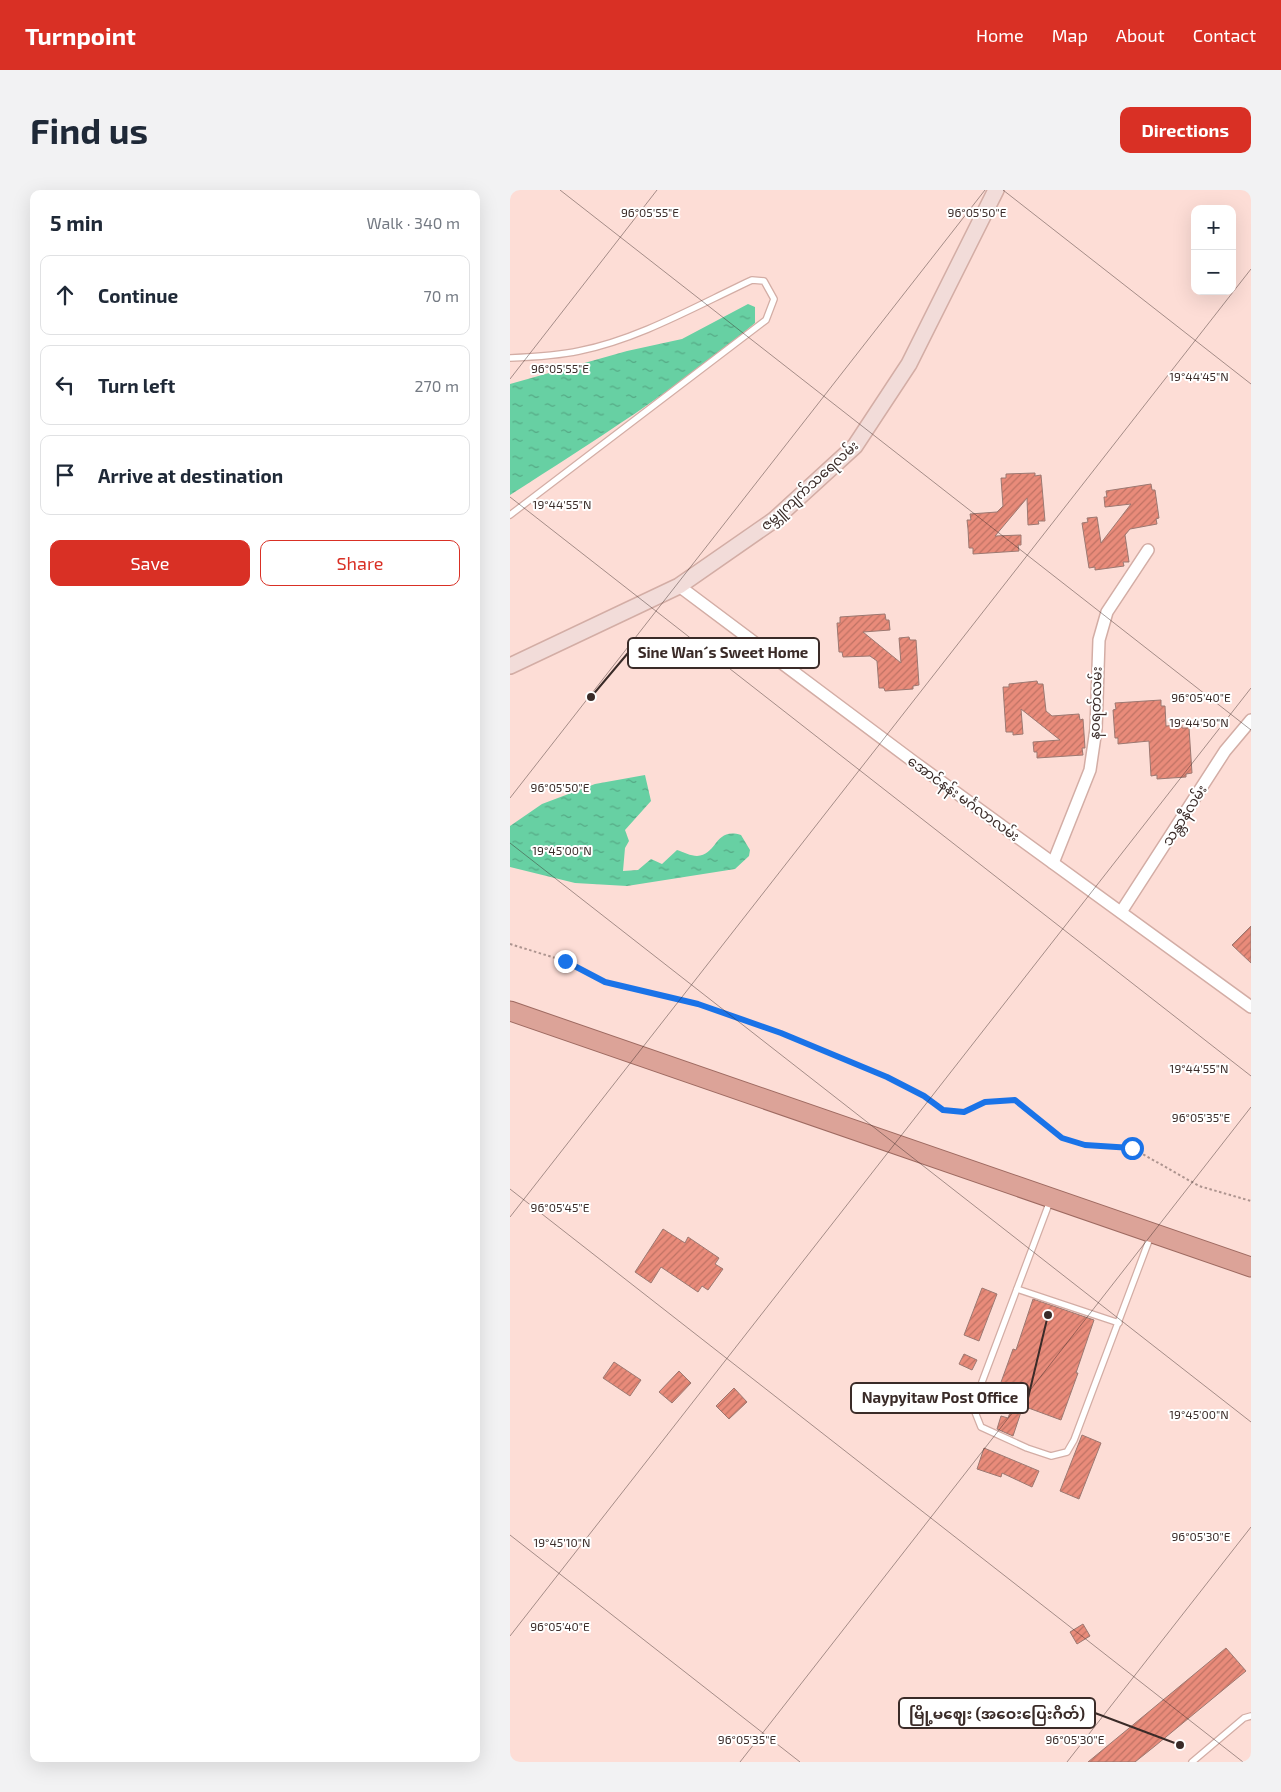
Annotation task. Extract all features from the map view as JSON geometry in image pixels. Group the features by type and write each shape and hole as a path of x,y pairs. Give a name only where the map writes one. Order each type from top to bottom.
{"highway":[{"path":"510,1011 1251,1267"}],"main road":[{"name":"ဇမ္ဘူကျက်သရေလမ်း","path":"510,666 679,586 774,520 855,446 910,364 996,190"}],"street":[{"name":"နဝရတ်လမ်း","path":"1053,863 1090,770 1096,729 1096,668 1101,630 1107,612 1148,550"},
{"name":"အောင်နန်း မင်္ဂလာလမ်း","path":"679,586 914,762 1251,1007"},
{"name":"သန္တာနီလမ်း","path":"1121,912 1225,751 1251,720"}],"lane":[{"path":"510,358 580,351 622,338 664,322 752,280 764,282 774,299 766,320 510,515"},
{"path":"1051,1198 982,1382 975,1412 981,1427 1027,1448 1051,1456 1066,1452 1074,1440 1152,1233"},
{"path":"1017,1289 1119,1324"},
{"path":"1192,1762 1244,1718 1251,1716"}],"path":[{"path":"510,944 565,961 605,982 698,1004 781,1033 887,1077 924,1096 943,1110 964,1112 985,1102 1015,1100 1062,1138 1085,1145 1132,1148 1199,1186 1251,1201"}],"water":[{"path":"748,304 755,307 755,323 726,347 666,392 510,495 510,384 627,351 682,339"},
{"path":"645,775 651,801 625,830 629,841 625,848 623,871 638,870 651,859 662,864 677,850 695,856 704,854 721,838 732,834 741,835 750,850 749,856 735,869 627,886 575,883 510,867 510,826 542,804 595,784"}],"building":[{"path":"1035,473 1035,476 1041,475 1045,521 1038,521 1039,524 1028,525 1027,498 995,536 1021,535 1021,545 1018,545 1019,551 973,554 973,548 969,548 967,520 971,520 970,514 997,512 1003,506 1001,478 1006,478 1006,474"},
{"path":"1151,484 1152,490 1155,490 1159,518 1156,519 1157,524 1130,529 1125,535 1129,562 1123,562 1124,566 1095,570 1095,567 1089,568 1082,523 1088,522 1087,518 1097,517 1101,543 1131,504 1105,507 1104,497 1107,497 1106,491"},
{"path":"885,614 886,620 889,620 890,630 863,632 901,663 899,638 909,637 910,640 916,640 919,685 913,686 913,689 885,691 884,688 879,688 877,661 870,656 843,657 842,652 839,652 837,623 840,623 840,617"},
{"path":"1037,681 1038,684 1043,684 1046,711 1052,716 1079,714 1080,720 1083,719 1085,748 1082,748 1083,755 1037,758 1033,742 1060,740 1021,709 1023,734 1013,735 1013,732 1006,732 1003,687 1009,687 1009,684"},
{"path":"1161,700 1161,706 1165,706 1166,726 1182,725 1182,728 1189,728 1192,773 1186,774 1186,777 1157,779 1157,775 1151,776 1149,741 1118,744 1118,738 1115,738 1113,710 1116,709 1115,703"},
{"path":"1251,926 1251,963 1232,945"},
{"path":"663,1229 685,1243 688,1237 719,1258 715,1264 723,1269 708,1290 702,1286 698,1292 661,1267 651,1283 635,1272"},
{"path":"982,1288 997,1294 979,1341 964,1335"},
{"path":"1033,1299 1094,1320 1061,1420 1023,1406 1013,1436 997,1429 1001,1416 1008,1418 1018,1392 1000,1385 1013,1349 1016,1350"},
{"path":"964,1354 977,1360 972,1370 959,1364"},
{"path":"614,1362 641,1380 630,1396 603,1378"},
{"path":"679,1371 691,1383 672,1403 659,1392"},
{"path":"734,1388 747,1402 729,1419 716,1406"},
{"path":"1082,1435 1101,1443 1079,1499 1060,1491"},
{"path":"984,1448 1039,1471 1032,1487 1002,1473 1001,1477 977,1469"},
{"path":"1083,1624 1090,1636 1077,1644 1070,1632"},
{"path":"1226,1648 1246,1671 1135,1762 1088,1762"}],"place":[{"name":"Sine Wan´s Sweet Home","path":"591,697"},
{"name":"Naypyitaw Post Office","path":"1048,1315"},
{"name":"မြို့မဈေး (အဝေးပြေးဂိတ်)","path":"1180,1745"}],"route":[{"path":"565,961 605,982 698,1004 781,1033 887,1077 924,1096 943,1110 964,1112 985,1102 1015,1100 1062,1138 1085,1145 1118,1145 1132,1148"}]}
